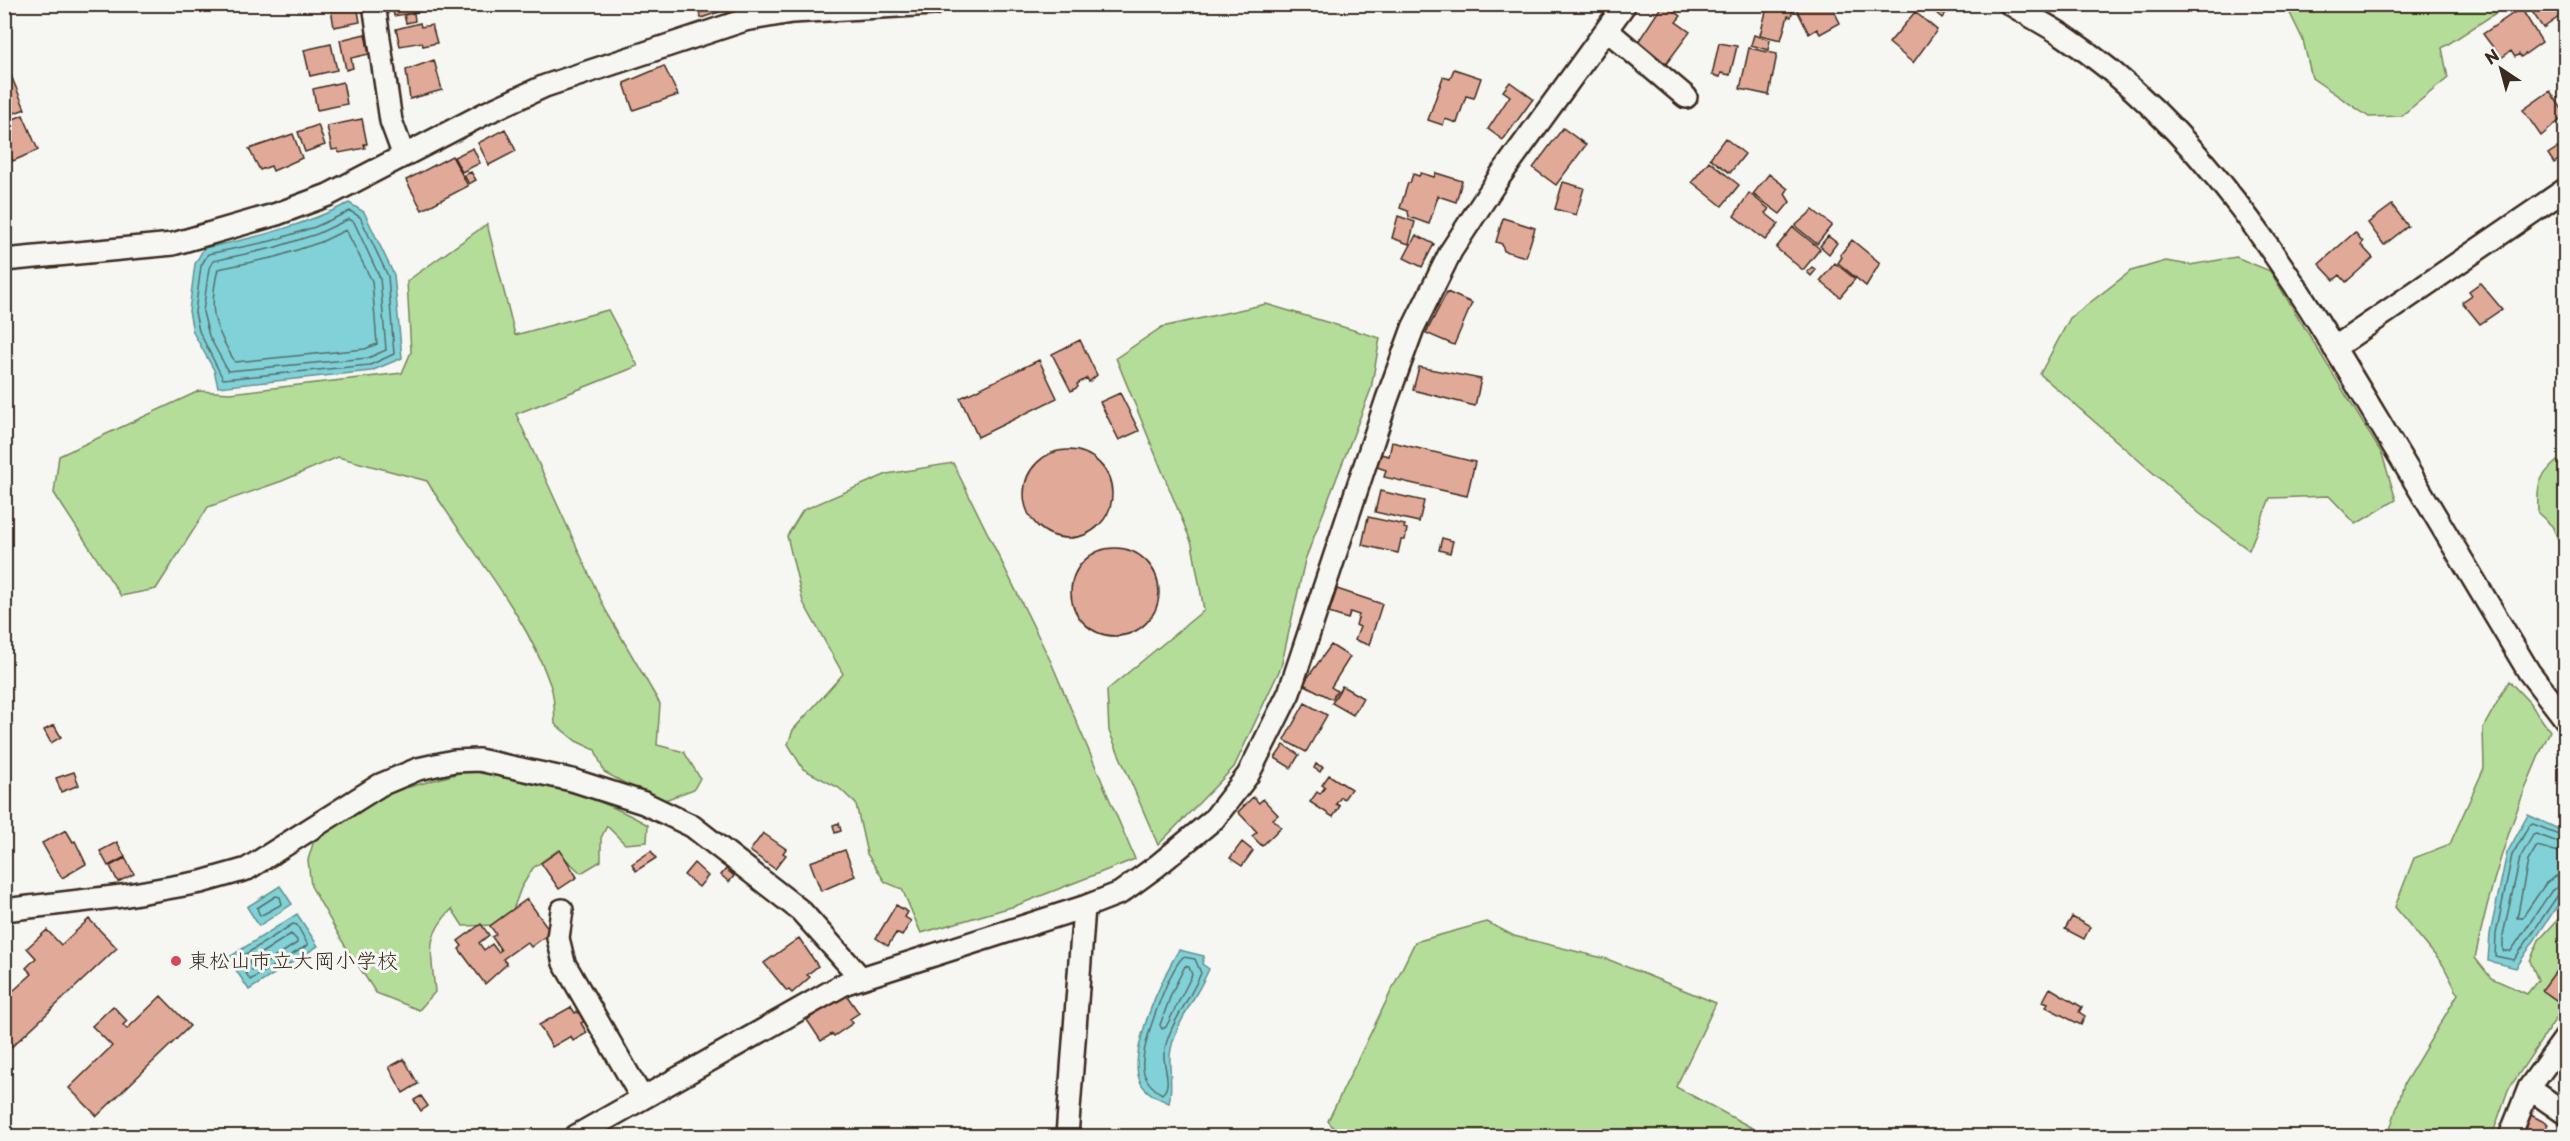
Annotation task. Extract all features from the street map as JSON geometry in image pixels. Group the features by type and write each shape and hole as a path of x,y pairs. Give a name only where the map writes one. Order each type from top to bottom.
{"street":[{"path":"374,4 391,121 404,156"},
{"path":"4,260 173,244 223,231 328,195 545,86 745,20 792,12 934,4"},
{"path":"576,1137 860,977 891,970 1120,893 1214,819 1248,775 1289,693 1413,328 1457,242 1500,176 1608,31 1625,4"},
{"path":"2010,4 2065,37 2124,83 2172,127 2213,171 2275,252 2529,672 2565,720"},
{"path":"1608,31 1686,97"},
{"path":"2334,348 2565,189"},
{"path":"4,909 122,896 201,882 247,869 380,785 418,769 454,761 479,760 572,780 644,803 692,825 801,911 860,977"},
{"path":"1067,1137 1084,907"},
{"path":"562,910 558,938 564,963 642,1098"},
{"path":"2510,1137 2529,1088 2565,1037"},
{"path":"2529,1088 2565,1114"}],"green space":[{"path":"2286,5 2508,5 2442,48 2448,78 2401,116 2369,117 2312,78 2303,40"},
{"path":"487,224 515,335 608,310 638,366 516,414 605,609 660,704 657,745 684,752 700,778 694,789 660,802 604,772 595,750 576,741 555,724 551,687 526,632 495,581 427,481 338,457 282,481 208,507 156,589 121,596 54,493 59,456 199,391 230,393 402,373 411,352 407,281"},
{"path":"2236,257 2270,271 2382,454 2396,500 2356,524 2329,496 2270,498 2249,550 2199,513 2040,374 2070,318 2131,271 2166,261 2190,265"},
{"path":"1266,304 1380,338 1371,389 1305,560 1281,667 1234,767 1158,845 1109,731 1107,690 1204,610 1192,544 1116,358 1162,327"},
{"path":"2557,461 2565,467 2565,555 2552,526 2538,513 2538,496 2542,478"},
{"path":"953,463 1051,662 1135,859 1015,906 921,933 902,889 885,882 867,854 856,804 839,788 803,769 788,744 793,730 843,674 803,602 787,536 803,510 887,474"},
{"path":"2509,681 2529,702 2550,731 2526,786 2506,842 2475,958 2491,978 2527,994 2538,980 2530,961 2539,940 2565,912 2565,1005 2508,1090 2492,1136 2388,1136 2404,1084 2458,994 2443,965 2395,907 2414,858 2450,844 2484,768 2483,728"},
{"path":"497,770 574,792 630,815 648,825 647,842 625,844 607,826 601,838 601,861 581,873 557,851 533,868 521,888 511,915 499,925 463,926 452,909 437,929 431,947 435,992 419,1010 376,993 344,944 311,886 308,860 314,840 388,793 463,772"},
{"path":"1487,922 1514,936 1607,959 1716,1003 1676,1087 1767,1136 1340,1136 1328,1121 1415,942"}],"water":[{"path":"349,203 364,212 394,275 402,358 371,371 218,387 214,370 193,332 189,311 195,264 204,248 278,230"},
{"path":"2528,815 2565,832 2565,894 2516,968 2488,961 2490,934 2507,853"},
{"path":"280,886 292,904 259,926 247,907"},
{"path":"297,914 318,946 249,990 228,958"},
{"path":"1179,950 1204,956 1202,964 1209,969 1175,1034 1170,1056 1169,1103 1152,1095 1140,1081 1137,1068 1138,1052 1156,995"}],"building":[{"path":"392,4 429,4 430,10 394,16"},
{"path":"459,4 474,4 466,12"},
{"path":"696,4 717,4 719,12 701,18"},
{"path":"1663,4 1681,16 1676,22 1690,32 1666,64 1638,42"},
{"path":"1768,4 1794,6 1791,17 1788,16 1781,40 1760,35"},
{"path":"1797,4 1838,4 1833,9 1840,23 1820,34 1817,29 1809,34 1795,6"},
{"path":"1929,4 1953,4 1942,18 1928,6"},
{"path":"2527,4 2566,4 2566,12 2543,28"},
{"path":"357,5 360,22 334,27 331,9"},
{"path":"2521,8 2542,42 2521,57 2519,54 2515,57 2511,51 2501,58 2483,34"},
{"path":"1915,12 1937,30 1913,63 1889,43"},
{"path":"414,13 415,21 406,23 404,15"},
{"path":"420,23 421,27 432,25 437,43 423,46 422,42 400,46 396,29"},
{"path":"365,34 369,54 351,58 353,68 346,70 340,40"},
{"path":"1754,35 1770,40 1768,50 1751,45"},
{"path":"1719,43 1737,46 1730,75 1721,73 1720,77 1712,75"},
{"path":"331,44 337,70 310,76 304,50"},
{"path":"1749,48 1777,54 1769,95 1740,89"},
{"path":"4,59 25,109 4,117"},
{"path":"434,60 442,90 410,99 406,70"},
{"path":"664,66 678,95 633,110 624,83"},
{"path":"1454,69 1481,78 1474,98 1466,96 1457,123 1445,119 1443,125 1428,120 1443,77 1450,79"},
{"path":"343,82 347,104 317,110 313,89"},
{"path":"1510,82 1533,99 1503,140 1488,129 1510,96 1503,91"},
{"path":"2550,91 2566,115 2541,136 2523,110"},
{"path":"23,115 38,150 13,161 4,141 4,123"},
{"path":"362,119 367,144 364,144 365,148 339,153 338,149 332,150 327,126"},
{"path":"318,125 325,145 305,152 298,132"},
{"path":"1563,128 1586,145 1556,185 1533,168"},
{"path":"505,129 516,151 489,165 478,143"},
{"path":"293,134 302,158 273,171 271,166 260,170 249,149"},
{"path":"1725,138 1745,154 1730,173 1710,158"},
{"path":"473,148 480,163 462,172 454,157"},
{"path":"2557,148 2563,157 2554,163 2548,154"},
{"path":"452,156 468,186 422,210 406,180"},
{"path":"1709,161 1739,185 1722,206 1692,182"},
{"path":"471,172 476,180 469,184 464,175"},
{"path":"1421,173 1434,177 1436,173 1462,181 1456,202 1438,196 1429,224 1409,217 1408,211 1400,208 1413,174 1419,176"},
{"path":"1769,174 1788,189 1785,194 1790,202 1780,214 1753,194"},
{"path":"1563,182 1584,188 1576,215 1555,209"},
{"path":"1749,193 1769,209 1765,213 1779,224 1765,240 1734,216"},
{"path":"2392,205 2408,226 2384,245 2368,223"},
{"path":"1813,210 1832,225 1817,244 1795,226"},
{"path":"1398,216 1415,222 1409,244 1392,238"},
{"path":"1503,218 1535,228 1526,257 1504,251 1502,244 1496,242"},
{"path":"1793,227 1820,249 1803,270 1776,248"},
{"path":"2355,232 2363,242 2361,245 2373,258 2346,282 2340,275 2334,280 2319,264"},
{"path":"1416,235 1434,244 1422,267 1404,258"},
{"path":"1828,236 1837,243 1829,254 1820,246"},
{"path":"1852,240 1880,263 1866,286 1838,263 1842,257 1840,255"},
{"path":"1835,263 1855,279 1840,297 1820,281"},
{"path":"1812,267 1816,270 1811,276 1807,272"},
{"path":"2480,283 2502,309 2480,324 2462,302 2472,295 2469,291"},
{"path":"1447,292 1472,303 1454,345 1426,333"},
{"path":"1080,340 1097,375 1089,382 1087,378 1077,384 1078,387 1071,391 1052,354"},
{"path":"1039,360 1057,398 978,437 960,398"},
{"path":"1419,367 1481,379 1475,406 1413,390"},
{"path":"1120,393 1139,431 1119,440 1100,402"},
{"path":"1392,442 1475,462 1467,496 1384,477 1386,470 1377,467 1380,454 1389,456"},
{"path":"1068,450 1093,457 1105,469 1112,494 1105,519 1093,531 1068,538 1043,531 1031,519 1024,494 1031,469 1043,457"},
{"path":"1380,491 1424,501 1419,522 1375,512"},
{"path":"1368,517 1405,525 1404,528 1407,529 1405,540 1401,540 1398,553 1362,545"},
{"path":"1442,538 1453,541 1450,553 1439,550"},
{"path":"1115,548 1140,555 1152,567 1159,592 1152,617 1140,629 1115,636 1090,629 1078,617 1071,592 1078,567 1090,555"},
{"path":"1337,589 1382,604 1369,645 1355,640 1360,627 1356,625 1359,615 1350,612 1348,619 1329,613"},
{"path":"1331,645 1350,657 1331,687 1337,691 1332,699 1303,684"},
{"path":"1342,686 1363,698 1353,715 1332,703"},
{"path":"1305,703 1327,715 1306,752 1284,740"},
{"path":"54,725 61,737 51,743 44,730"},
{"path":"1284,745 1299,755 1291,768 1275,758"},
{"path":"1316,764 1323,767 1320,772 1314,768"},
{"path":"74,772 79,785 61,792 56,778"},
{"path":"1329,775 1351,789 1344,799 1341,797 1336,804 1340,806 1333,817 1310,802 1317,792 1320,794 1325,787 1322,785"},
{"path":"1253,797 1259,803 1263,799 1278,815 1273,819 1281,827 1262,846 1252,836 1257,832 1238,812"},
{"path":"839,823 841,831 835,833 833,825"},
{"path":"66,830 73,842 75,841 86,864 62,878 42,843"},
{"path":"763,833 786,849 783,853 786,855 775,869 750,851"},
{"path":"117,842 125,857 108,866 100,851"},
{"path":"1242,842 1253,851 1242,866 1230,858"},
{"path":"560,850 577,877 559,889 541,863"},
{"path":"845,850 855,876 821,891 810,862"},
{"path":"651,851 656,858 636,871 632,864"},
{"path":"125,858 134,874 118,882 110,866"},
{"path":"694,863 708,876 699,887 684,875"},
{"path":"726,869 734,876 729,882 721,875"},
{"path":"527,899 551,932 531,947 527,942 503,959 507,964 485,984 459,949 462,946 458,941 481,924 489,935 479,943 484,950 492,944 498,952 501,950 492,937 496,934 490,926"},
{"path":"896,905 908,912 905,917 911,921 902,936 896,933 888,946 876,938"},
{"path":"2072,917 2090,927 2084,939 2065,929"},
{"path":"89,919 117,948 4,1054 4,999 32,974 26,968 36,958 27,948 47,930 61,945"},
{"path":"799,938 818,966 807,975 810,977 792,993 787,991 764,963"},
{"path":"2556,971 2566,977 2566,1007 2542,990"},
{"path":"2050,988 2082,1007 2079,1012 2085,1016 2081,1025 2046,1007 2048,1003 2043,1001"},
{"path":"845,993 859,1013 850,1019 853,1023 834,1036 832,1034 821,1041 807,1020"},
{"path":"161,996 190,1026 97,1116 69,1088 112,1046 92,1026 113,1006 127,1021 123,1025 127,1029"},
{"path":"571,1007 575,1013 579,1011 585,1021 581,1023 587,1033 573,1041 571,1036 552,1047 539,1025"},
{"path":"404,1059 418,1084 403,1093 389,1067"},
{"path":"421,1096 428,1106 421,1111 414,1100"},
{"path":"2529,1114 2548,1124 2541,1136 2522,1136 2527,1127 2524,1125"}],"place":[{"name":"東松山市立大岡小学校","path":"176,961"}]}
